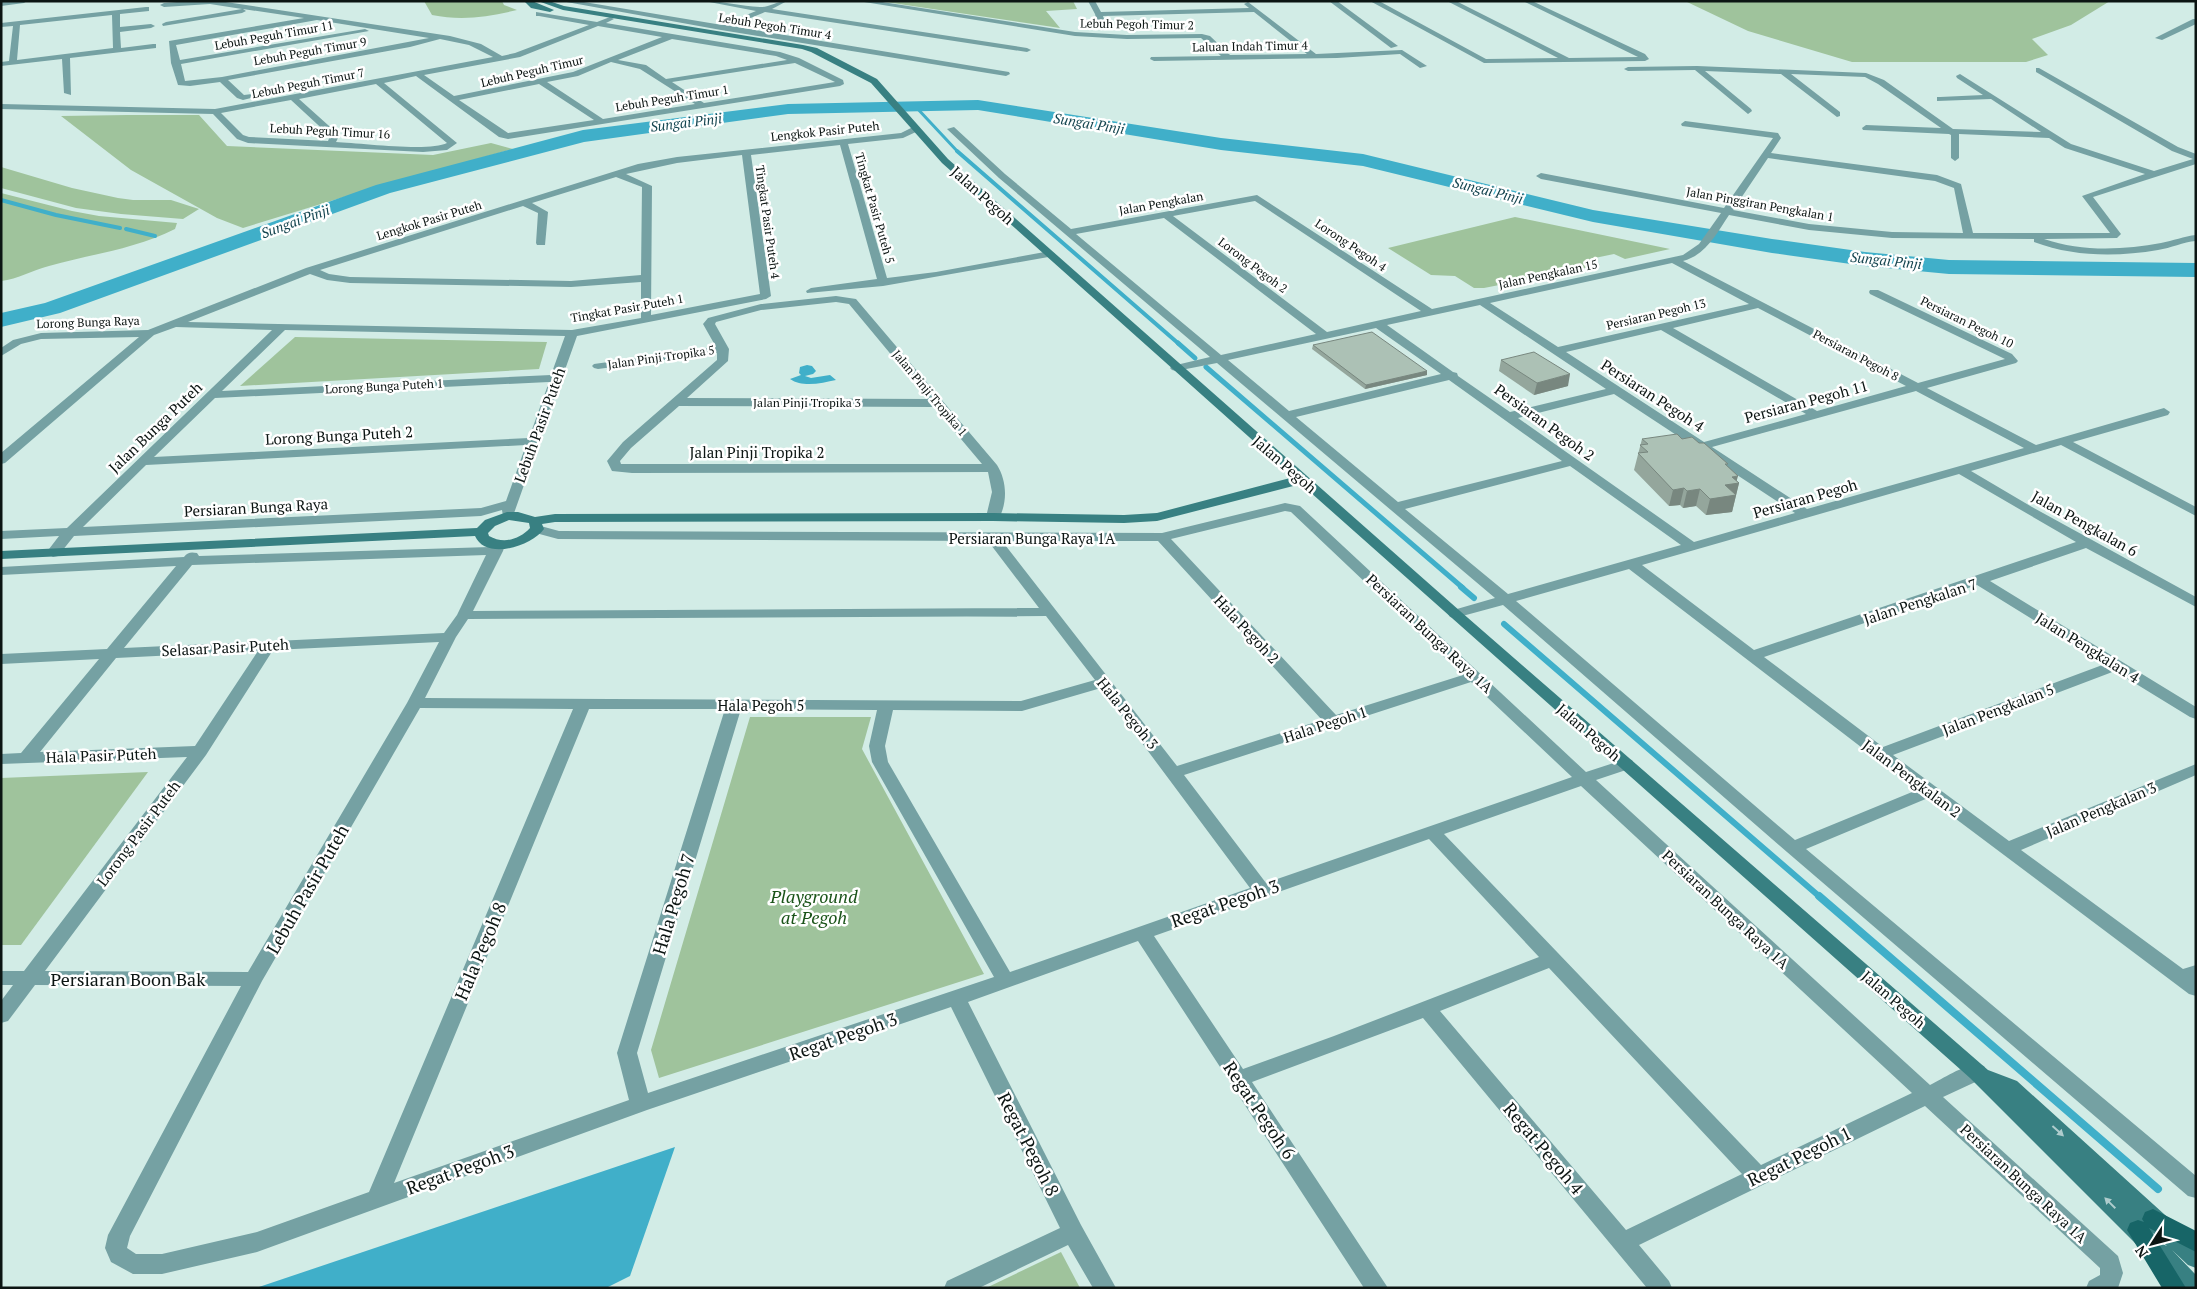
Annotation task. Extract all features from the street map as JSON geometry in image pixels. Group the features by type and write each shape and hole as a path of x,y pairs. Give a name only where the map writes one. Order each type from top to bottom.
{"main road":[{"path":"2145,1225 2196,1242"},
{"path":"2145,1225 2175,1288"}],"street":[{"path":"1,4 24,1"},
{"path":"526,1 546,9 797,50 863,83 877,86"},
{"path":"541,1 552,6 710,32 726,39"},
{"name":"Lebuh Pegoh Timur 4","path":"564,1 982,72 1006,74"},
{"name":"Lebuh Pegoh Timur 4","path":"707,1 1027,50"},
{"path":"685,32 710,32 784,1"},
{"name":"Lebuh Pegoh Timur 2","path":"861,1 1075,34 1100,36 1202,36 1207,38 1227,58"},
{"path":"1091,1 1099,14 1102,29 1100,36"},
{"path":"1169,1 1177,12"},
{"path":"1244,1 1314,56"},
{"path":"1332,1 1394,46"},
{"path":"1373,1 1484,61 1645,59 1526,1"},
{"path":"1450,1 1570,61"},
{"path":"164,5 210,2 474,43 500,58"},
{"path":"866,25 903,8"},
{"path":"1,25 146,9"},
{"path":"166,24 254,9"},
{"path":"1099,14 1256,10"},
{"path":"116,12 117,50"},
{"path":"539,14 770,52 796,60"},
{"path":"598,14 610,19 631,20"},
{"path":"175,63 172,43 314,19"},
{"name":"Lebuh Peguh Timur 7","path":"1,106 215,112 517,55 610,19"},
{"path":"2159,38 2196,21"},
{"path":"13,63 17,24"},
{"path":"116,30 151,26"},
{"name":"Lebuh Peguh Timur 11","path":"175,63 376,29"},
{"name":"Jalan Pegoh","path":"710,32 814,50 874,81 945,161 1176,368 1977,1072 2145,1225 2196,1258"},
{"name":"Lebuh Peguh Timur","path":"453,99 576,74 670,37"},
{"name":"Lebuh Peguh Timur 9","path":"175,63 181,83 184,84 440,38"},
{"path":"1,64 153,46"},
{"name":"Laluan Indah Timur 4","path":"1154,59 1346,56 1402,52 1423,66"},
{"path":"223,102 492,53"},
{"path":"66,56 68,93"},
{"path":"666,81 796,60"},
{"name":"Lebuh Peguh Timur 1","path":"453,99 502,135 508,136 840,84 840,82 796,60"},
{"path":"613,61 636,64 666,81 703,106"},
{"path":"1698,68 1748,111"},
{"path":"1623,69 1698,68 1866,75 1882,82 1951,131 1954,134 1955,158"},
{"path":"2040,70 2175,149 2196,157"},
{"path":"1782,71 1837,114"},
{"path":"418,74 453,99"},
{"path":"1960,76 2068,146 2153,174 2196,161"},
{"path":"222,78 243,98"},
{"name":"Lebuh Peguh Timur 16","path":"215,112 243,139 428,149 444,148 453,143 378,81"},
{"path":"542,82 603,122"},
{"path":"1940,98 1991,97"},
{"path":"292,98 335,136 331,143"},
{"name":"Jalan Pengkalan 15","path":"1176,368 1676,261 1686,257 1703,246 1777,138 1774,135 1685,124"},
{"path":"1866,128 2049,135"},
{"name":"Jalan Pegoh","path":"951,129 980,158 1507,601 1793,848 2196,1189"},
{"name":"Lengkok Pasir Puteh","path":"1,460 150,333 310,270 616,174 657,163 903,135 918,131"},
{"name":"Tingkat Pasir Puteh 5","path":"843,141 883,282"},
{"name":"Tingkat Pasir Puteh 4","path":"746,152 766,296"},
{"path":"1765,156 1937,178 1953,182 1958,186 1969,236"},
{"path":"616,174 647,186 646,320"},
{"name":"Jalan Pinggiran Pengkalan 1","path":"1541,176 1724,215 1809,227 1892,235 2113,236 2116,234 2087,196 2153,174"},
{"name":"Jalan Pengkalan","path":"1069,232 1257,198"},
{"name":"Lorong Pegoh 4","path":"1257,198 1431,313"},
{"path":"524,203 543,212 541,243"},
{"name":"Lorong Pegoh 2","path":"1166,215 1325,336"},
{"path":"2030,236 2057,247 2120,250 2157,247 2188,238 2196,238"},
{"name":"Tingkat Pasir Puteh 1","path":"174,324 572,333 766,296 883,282 1050,254"},
{"name":"Persiaran Pegoh 8","path":"1676,261 2036,449"},
{"path":"310,270 327,277 350,280 571,284 647,278"},
{"name":"Persiaran Pegoh 10","path":"1874,292 2012,360 2010,363 1918,388"},
{"name":"Jalan Pinji Tropika 1","path":"723,349 710,324 712,320 761,307 824,300 852,301 998,477 999,495 993,517"},
{"name":"Persiaran Pegoh 4","path":"1482,302 1807,515"},
{"name":"Persiaran Pegoh 13","path":"1556,351 1761,304"},
{"name":"Persiaran Pegoh 2","path":"1378,324 1453,375 1692,547"},
{"name":"Jalan Bunga Puteh","path":"53,553 69,533 145,461 175,428 282,327"},
{"path":"1664,327 1816,415"},
{"name":"Lorong Bunga Raya","path":"1,353 17,342 42,336 150,333"},
{"name":"Lebuh Pasir Puteh","path":"509,510 572,333"},
{"path":"676,402 722,361 725,354 723,349"},
{"name":"Jalan Pinji Tropika 5","path":"598,366 723,349"},
{"path":"1288,416 1453,375"},
{"name":"Lorong Bunga Puteh 1","path":"211,395 556,378"},
{"name":"Persiaran Pegoh 11","path":"1703,446 1918,388"},
{"path":"1510,416 1615,390"},
{"name":"Jalan Pinji Tropika 3","path":"676,402 937,403"},
{"name":"Jalan Pinji Tropika 2","path":"676,402 618,454 612,461 617,468 992,468"},
{"name":"Persiaran Pegoh","path":"1455,614 1507,601 2164,412"},
{"name":"Lorong Bunga Puteh 2","path":"145,461 534,441"},
{"path":"2062,442 2194,509"},
{"path":"1396,507 1572,462"},
{"path":"1268,488 1278,481 1286,464"},
{"name":"Jalan Pengkalan 6","path":"1960,470 2088,544 2196,603"},
{"path":"1,555 481,532 490,523 509,510 536,525 555,518 993,517 1124,519 1157,517 1303,480"},
{"path":"1268,488 1295,491 1327,501"},
{"name":"Persiaran Bunga Raya 1A","path":"536,525 558,535 1162,537 1269,510 1285,507 1295,509 1584,779 2110,1263 2112,1273 2104,1284"},
{"name":"Persiaran Bunga Raya","path":"1,535 509,510"},
{"path":"1,571 497,548 523,541 532,535 536,525"},
{"path":"481,532 482,538 497,548"},
{"name":"Hala Pegoh 3","path":"992,537 1175,772 1261,890"},
{"name":"Hala Pegoh 2","path":"1162,537 1332,722"},
{"name":"Jalan Pengkalan 7","path":"1751,656 2088,544"},
{"path":"26,758 189,561 198,546"},
{"name":"Lebuh Pasir Puteh","path":"119,1235 254,979 415,703 449,637 464,615 497,548"},
{"name":"Jalan Pengkalan 2","path":"1632,564 2007,849 2191,979"},
{"name":"Jalan Pengkalan 4","path":"1981,581 2196,714"},
{"path":"464,615 1049,612"},
{"name":"Selasar Pasir Puteh","path":"1,659 449,637"},
{"name":"Lorong Pasir Puteh","path":"1,1016 200,751 269,645"},
{"name":"Jalan Pengkalan 5","path":"1880,754 2117,665"},
{"name":"Hala Pegoh 1","path":"1175,772 1475,676"},
{"name":"Hala Pegoh 5","path":"415,703 1022,706 1104,683"},
{"name":"Hala Pegoh 8","path":"377,1199 584,704"},
{"name":"Hala Pegoh 7","path":"640,1104 627,1053 734,705"},
{"path":"886,706 877,746 880,762 1005,980"},
{"name":"Hala Pasir Puteh","path":"1,760 200,751"},
{"name":"Regat Pegoh 3","path":"119,1235 116,1248 119,1255 133,1264 162,1264 257,1242 640,1104 956,998 1626,764"},
{"name":"Jalan Pengkalan 3","path":"2007,849 2196,769"},
{"path":"1793,848 1930,791"},
{"path":"1432,832 1758,1176"},
{"name":"Regat Pegoh 6","path":"1142,932 1378,1288"},
{"path":"1240,1078 1341,1042 1552,959"},
{"name":"Persiaran Boon Bak","path":"1,978 254,979"},
{"name":"Regat Pegoh 8","path":"956,998 1073,1232 1105,1288"},
{"name":"Regat Pegoh 4","path":"1427,1009 1661,1288"},
{"name":"Regat Pegoh 1","path":"1622,1242 1927,1094 1977,1072"},
{"name":"Jalan Pegoh","path":"2145,1225 2193,1288"},
{"path":"955,1288 1073,1232"}],"green space":[{"path":"424,1 502,1 504,5 517,10 475,17 443,17 432,15"},
{"path":"879,1 1073,1 1077,9 1046,11 1060,28"},
{"path":"1685,1 2110,1 2071,25 2032,39 2048,55 2026,62 1852,62 1748,31"},
{"path":"199,115 227,146 433,155 491,143 513,149 370,189 243,228 217,218 131,170 61,116"},
{"path":"1,167 72,188 118,198 171,200 199,209 183,219 76,208 1,188"},
{"path":"1,193 99,216 177,223 175,229 145,242 49,266 1,281"},
{"path":"1515,217 1670,249 1625,259 1614,254 1590,259 1600,265 1484,288 1474,288 1455,276 1431,275 1388,248"},
{"path":"295,337 547,342 539,369 240,386"},
{"name":"Playground at Pegoh","path":"750,717 871,717 862,749 984,974 659,1078 651,1050"},
{"path":"148,772 21,945 1,945 1,778"},
{"path":"1061,1252 1080,1288 986,1288"}],"water":[{"path":"812,366 816,371 805,376 811,378 830,375 836,380 807,384 790,379 801,375 799,373 800,367"},
{"path":"675,1147 630,1276 606,1288 256,1288"}],"building":[{"path":"1372,332 1427,371 1366,385 1313,345"},
{"path":"1534,352 1570,374 1537,383 1501,360"},
{"path":"1677,434 1682,439 1692,437 1699,443 1704,443 1728,464 1725,464 1738,476 1732,477 1739,483 1725,485 1736,495 1710,499 1700,489 1687,491 1684,488 1673,490 1638,453 1648,452 1640,445 1648,444 1642,439"}],"waterway":[{"name":"Sungai Pinji","path":"1,320 52,308 383,189 583,136 788,109 978,105 1221,144 1363,160 1593,216 1772,246 1865,259 1949,267 2196,270"},
{"path":"915,106 957,151"},
{"path":"957,151 1179,344"},
{"path":"1,200 56,215 120,228"},
{"path":"126,229 155,236"},
{"path":"1178,343 1195,358"},
{"path":"1206,367 1463,588"},
{"path":"1461,587 1474,598"},
{"path":"1504,624 1820,897"},
{"path":"1819,896 2158,1189"}]}
